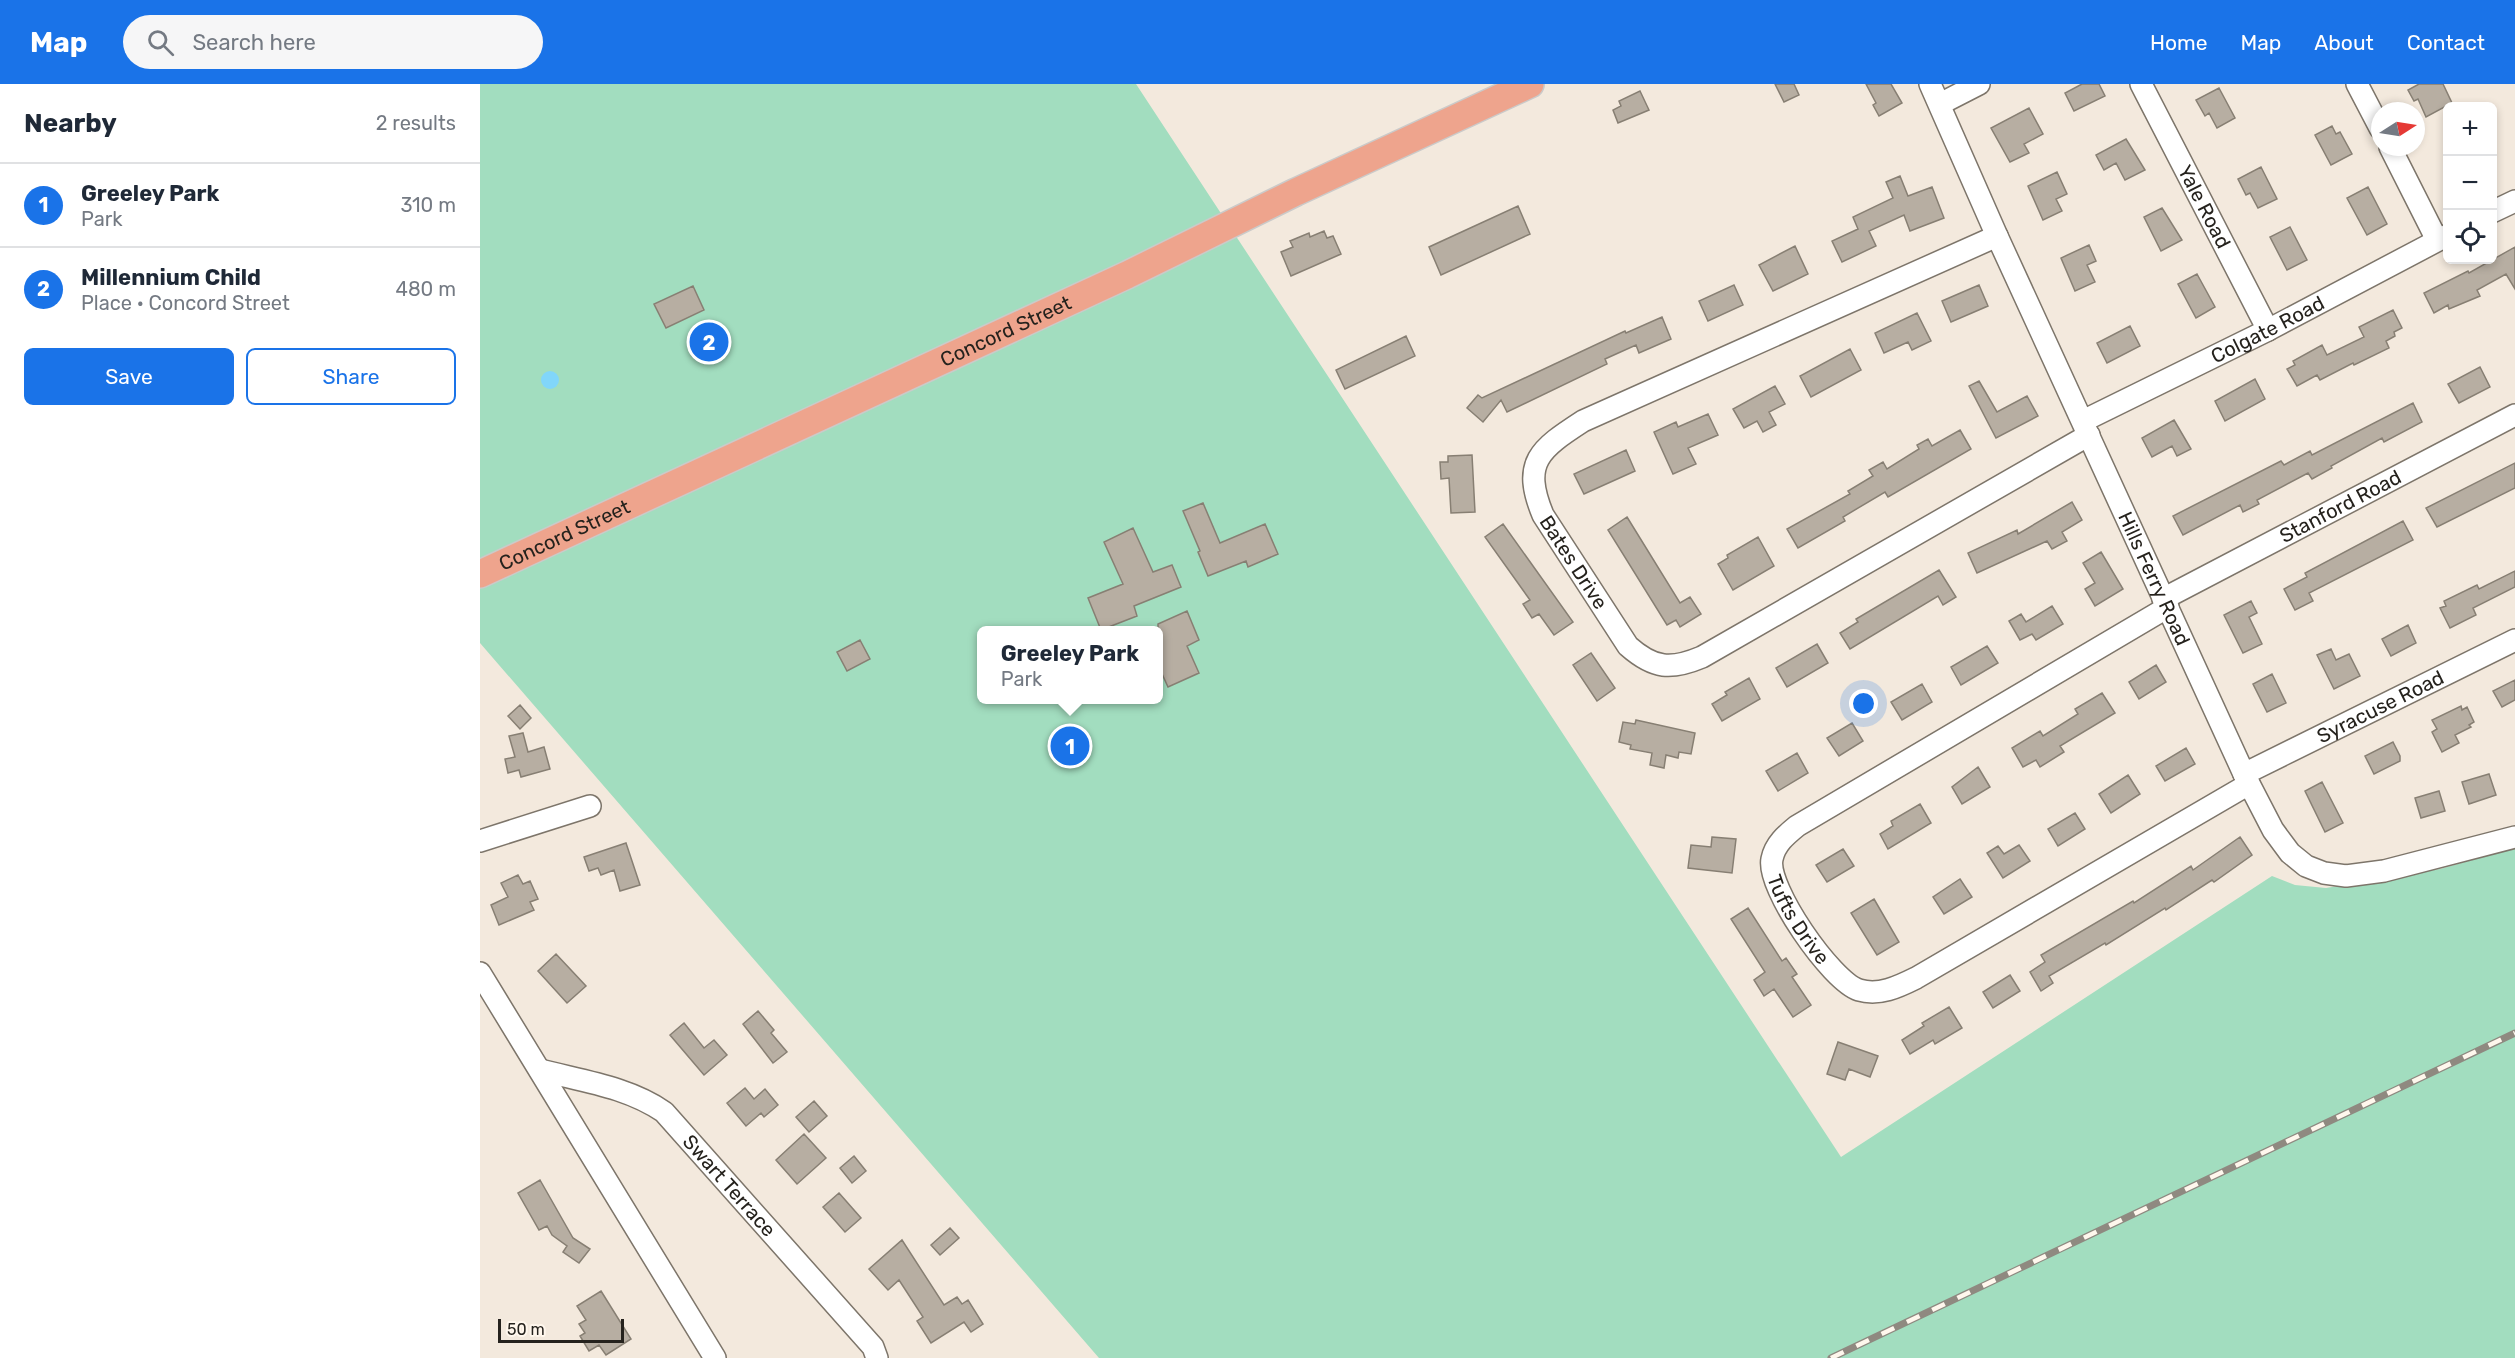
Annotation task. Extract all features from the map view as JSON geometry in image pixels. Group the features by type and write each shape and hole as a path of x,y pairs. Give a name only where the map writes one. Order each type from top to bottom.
{"main road":[{"name":"Concord Street","path":"480,574 1127,275 1296,192 1530,84"}],"street":[{"name":"Hills Ferry Road","path":"1930,84 1997,236 2247,779 2273,830 2290,853 2306,866 2324,873 2346,876 2384,871 2515,837"},
{"path":"1940,104 1979,84"},
{"name":"Yale Road","path":"2141,84 2268,330"},
{"path":"2357,84 2371,111"},
{"path":"2395,156 2442,237"},
{"path":"2497,210 2515,201"},
{"name":"Bates Drive","path":"1997,236 1583,421 1551,442 1532,476 1535,495 1543,514 1628,646 1644,660 1663,666 1683,665 1702,657 2086,428"},
{"name":"Colgate Road","path":"2086,428 2442,237"},
{"name":"Stanford Road","path":"2165,603 2515,415"},
{"name":"Tufts Drive","path":"2165,603 1797,826 1780,841 1772,860 1774,880 1778,889 1826,964 1841,979 1858,989 1879,992 1898,987 1916,978 2247,779"},
{"name":"Syracuse Road","path":"2247,779 2515,640"},
{"path":"480,841 590,806"},
{"path":"480,973 715,1358"},
{"name":"Swart Terrace","path":"540,1070 610,1088 648,1101 664,1112 873,1347 877,1358"}],"green space":[{"path":"480,84 1136,84 1841,1157 2272,876 2295,885 2326,888 2440,869 2515,848 2515,1358 1099,1358 480,643"}],"water":[{"path":"550,371 556,374 559,380 556,386 550,389 544,386 541,380 544,374"}],"building":[{"path":"1775,84 1794,84 1799,95 1784,102"},
{"path":"1866,84 1891,84 1902,103 1879,116 1873,105 1876,103"},
{"path":"2082,84 2099,84 2105,96 2074,111 2065,93"},
{"path":"2419,84 2443,84 2452,102 2443,102 2443,108 2426,117 2425,102 2419,102 2418,99 2414,101 2408,90"},
{"path":"2219,88 2235,118 2217,128 2209,113 2205,116 2196,100"},
{"path":"1640,91 1649,110 1618,123 1613,110 1621,106 1619,101"},
{"path":"2029,108 2043,134 2024,144 2029,153 2010,162 1991,128"},
{"path":"2332,126 2336,134 2340,132 2352,154 2331,165 2315,135"},
{"path":"2126,139 2145,170 2125,180 2116,163 2104,170 2096,155"},
{"path":"2261,167 2277,199 2258,208 2250,193 2246,195 2238,179"},
{"path":"2057,172 2067,194 2056,199 2062,211 2043,220 2028,186"},
{"path":"1900,176 1908,196 1932,187 1944,218 1910,231 1904,215 1869,231 1876,246 1842,262 1832,241 1858,229 1853,217 1893,198 1886,182"},
{"path":"2368,187 2387,224 2367,235 2347,198"},
{"path":"1518,206 1530,234 1441,275 1429,247"},
{"path":"2162,208 2182,240 2161,251 2144,217"},
{"path":"2290,227 2307,260 2287,270 2270,237"},
{"path":"1324,231 1327,238 1333,236 1341,254 1291,276 1281,252 1293,247 1290,241 1309,233 1310,237"},
{"path":"2089,245 2096,261 2087,265 2095,282 2075,291 2061,258"},
{"path":"1795,246 1808,274 1773,291 1759,265"},
{"path":"2515,247 2515,289 2506,274 2477,290 2480,296 2449,309 2448,305 2434,313 2424,293 2485,264 2497,264 2497,257"},
{"path":"2197,274 2215,307 2196,318 2178,284"},
{"path":"1734,285 1743,305 1708,321 1699,301"},
{"path":"1979,285 1988,306 1951,322 1942,301"},
{"path":"693,286 704,310 666,328 654,304"},
{"path":"2393,310 2402,328 2394,332 2395,336 2386,341 2389,348 2320,380 2317,375 2297,386 2287,369 2295,365 2293,361 2322,345 2327,355 2364,337 2359,327"},
{"path":"1917,313 1931,341 1912,350 1908,342 1884,353 1875,333"},
{"path":"1662,317 1671,339 1639,353 1636,345 1605,359 1607,364 1507,412 1501,400 1483,422 1467,408 1478,395 1482,398 1625,331 1626,333"},
{"path":"2130,326 2140,346 2107,363 2097,343"},
{"path":"1406,336 1415,356 1345,389 1336,370"},
{"path":"1850,349 1861,370 1811,397 1800,376"},
{"path":"2480,367 2490,387 2459,403 2448,384"},
{"path":"2255,379 2265,399 2225,421 2215,401"},
{"path":"1979,381 1997,412 2027,396 2038,416 1996,438 1969,386"},
{"path":"1775,386 1785,404 1769,412 1776,425 1763,432 1757,421 1744,428 1733,409"},
{"path":"2413,403 2422,422 2384,442 2382,438 2312,479 2308,473 2257,500 2259,504 2243,512 2240,505 2183,535 2173,516 2281,461 2284,465 2310,451 2312,455"},
{"path":"1708,414 1718,435 1688,448 1696,464 1673,474 1654,432 1676,422 1678,427"},
{"path":"2174,420 2191,449 2177,456 2172,446 2152,457 2142,438"},
{"path":"1960,430 1971,449 1888,497 1885,492 1843,517 1845,521 1798,548 1787,529 1850,494 1848,491 1873,476 1869,470 1883,462 1887,469 1919,449 1917,445 1928,439 1932,446"},
{"path":"1626,450 1635,471 1584,494 1574,474"},
{"path":"1472,455 1475,512 1451,513 1449,478 1441,479 1440,462 1448,462 1448,456"},
{"path":"2515,463 2515,488 2437,527 2426,508"},
{"path":"2072,502 2082,520 2062,532 2067,541 2052,549 2047,541 1977,573 1968,553 2017,530 2018,534"},
{"path":"1203,503 1220,543 1265,524 1278,554 1248,567 1246,561 1208,576 1183,511"},
{"path":"1627,517 1680,603 1690,597 1701,614 1680,627 1676,620 1667,625 1608,530"},
{"path":"2403,521 2413,540 2309,593 2313,601 2295,610 2284,589 2307,577 2305,573"},
{"path":"1503,524 1573,622 1554,635 1539,614 1532,618 1523,604 1530,600 1485,537"},
{"path":"1133,528 1153,572 1172,565 1181,587 1134,606 1137,616 1111,626 1099,626 1088,598 1123,584 1104,542"},
{"path":"1758,537 1774,566 1733,590 1718,564 1728,558 1727,555"},
{"path":"2101,552 2123,589 2095,606 2085,589 2095,583 2083,563"},
{"path":"1939,570 1956,597 1943,605 1938,596 1850,649 1840,633 1858,622 1856,619"},
{"path":"2515,571 2515,587 2473,608 2476,615 2450,628 2440,608 2446,606 2444,601 2477,585 2479,589"},
{"path":"2251,601 2257,613 2249,617 2262,644 2243,653 2224,615"},
{"path":"2052,606 2063,624 2036,640 2032,634 2020,640 2009,621 2021,614 2026,622"},
{"path":"1187,611 1199,640 1187,646 1199,673 1168,687 1163,676 1163,626 1158,626"},
{"path":"2408,625 2416,643 2391,656 2382,639"},
{"path":"860,640 870,659 847,671 837,652"},
{"path":"1817,644 1828,663 1787,687 1776,668"},
{"path":"1987,646 1998,663 1961,685 1951,667"},
{"path":"2331,649 2336,660 2349,654 2360,676 2334,689 2317,655"},
{"path":"1591,653 1615,688 1597,701 1573,665"},
{"path":"2156,665 2166,682 2139,699 2129,682"},
{"path":"2272,674 2286,703 2267,712 2253,684"},
{"path":"1749,678 1760,699 1722,721 1712,704 1727,695 1725,692"},
{"path":"2515,680 2515,700 2502,707 2493,691"},
{"path":"1922,684 1932,702 1902,720 1891,702"},
{"path":"2102,693 2115,713 2060,746 2064,752 2040,767 2036,760 2023,767 2012,748 2040,731 2043,736 2078,714 2075,709"},
{"path":"520,705 531,718 520,729 508,716"},
{"path":"2461,706 2462,710 2467,707 2474,722 2469,725 2471,727 2455,735 2459,743 2442,752 2432,732 2437,729 2432,720"},
{"path":"1636,720 1695,733 1691,754 1679,752 1678,758 1666,755 1664,768 1650,765 1652,753 1630,749 1631,745 1619,742 1623,722 1635,724"},
{"path":"1852,723 1863,741 1839,756 1827,738"},
{"path":"523,733 528,752 544,747 550,769 521,777 519,770 508,773 505,759 515,757 509,736"},
{"path":"2393,742 2400,761 2374,774 2365,756"},
{"path":"2186,748 2195,764 2165,781 2156,766"},
{"path":"1797,753 1808,773 1778,791 1766,771"},
{"path":"1978,767 1990,787 1962,804 1952,787"},
{"path":"2489,774 2496,795 2469,804 2462,782"},
{"path":"2128,775 2140,794 2111,813 2099,794"},
{"path":"2322,782 2343,823 2325,832 2305,791"},
{"path":"2439,791 2445,811 2421,818 2415,798"},
{"path":"1920,804 1931,823 1888,849 1880,834 1893,826 1891,821"},
{"path":"2075,813 2085,829 2058,846 2048,829"},
{"path":"1712,837 1736,839 1732,873 1688,868 1691,845 1711,847"},
{"path":"2240,837 2252,855 2214,882 2212,880 2166,910 2165,908 2106,945 2105,943 2049,976 2053,983 2041,991 2030,972 2045,962 2041,955 2133,901 2134,903 2191,866 2193,870"},
{"path":"626,843 640,885 620,891 614,870 601,875 598,868 589,871 584,857"},
{"path":"2019,845 2030,861 2003,878 1987,853 1998,846 2004,854"},
{"path":"1843,849 1854,866 1827,882 1816,865"},
{"path":"518,875 523,884 530,881 538,899 530,902 534,910 499,925 491,905 508,897 501,883"},
{"path":"1960,879 1972,897 1944,914 1933,897"},
{"path":"1874,899 1899,942 1877,955 1851,913"},
{"path":"1748,908 1782,961 1786,958 1797,974 1792,977 1811,1005 1793,1017 1774,989 1764,996 1754,980 1765,972 1731,919"},
{"path":"556,954 586,986 567,1003 538,971"},
{"path":"2010,975 2020,991 1993,1008 1983,992"},
{"path":"1949,1007 1962,1028 1935,1044 1933,1040 1910,1054 1902,1040 1924,1026 1922,1023"},
{"path":"758,1011 774,1030 771,1033 787,1052 773,1063 743,1024"},
{"path":"684,1023 704,1048 714,1040 727,1055 704,1075 670,1035"},
{"path":"1838,1042 1878,1056 1870,1077 1849,1069 1845,1080 1827,1074"},
{"path":"745,1088 754,1099 765,1089 778,1105 764,1117 761,1113 746,1126 727,1103"},
{"path":"814,1101 827,1116 809,1132 796,1117"},
{"path":"804,1134 826,1158 797,1184 776,1160"},
{"path":"854,1156 866,1171 852,1183 840,1168"},
{"path":"540,1180 573,1238 590,1249 579,1263 563,1252 567,1246 552,1235 547,1226 539,1230 518,1193"},
{"path":"839,1193 861,1218 845,1232 823,1207"},
{"path":"950,1228 959,1238 940,1255 931,1245"},
{"path":"902,1240 944,1305 957,1297 962,1304 968,1300 983,1324 971,1332 964,1322 931,1343 917,1321 923,1317 899,1280 888,1290 869,1269"},
{"path":"601,1291 631,1339 606,1355 599,1345 589,1351 580,1336 585,1333 579,1324 586,1320 577,1306"}],"railway":[{"path":"1831,1358 2515,1033"}],"place":[{"name":"Millennium Child","path":"709,342"},
{"name":"Greeley Park","path":"1070,746"}]}
